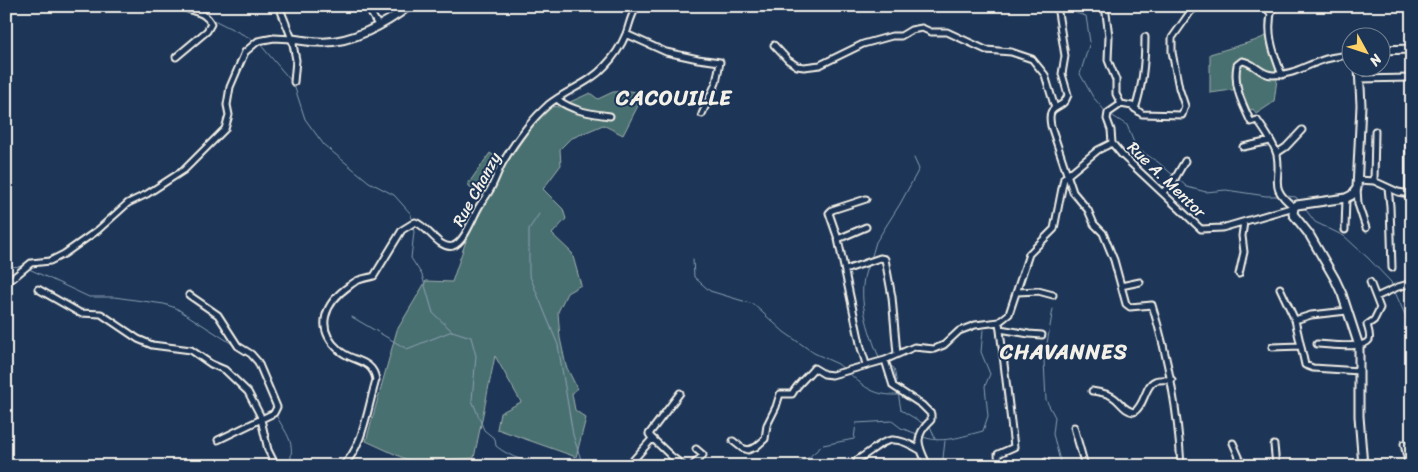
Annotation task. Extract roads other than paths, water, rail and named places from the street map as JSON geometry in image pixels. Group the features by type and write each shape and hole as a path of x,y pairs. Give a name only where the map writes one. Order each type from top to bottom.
{"street":[{"path":"176,57 209,29 211,24 209,19 201,12 181,6"},
{"path":"280,6 292,39 296,60 294,82"},
{"path":"366,6 378,25"},
{"path":"6,281 13,278 32,263 50,260 64,254 98,230 128,203 147,194 184,170 225,130 229,115 227,105 230,87 245,52 258,42 274,38 321,43 353,38 394,18 409,6"},
{"name":"Rue Chanzy","path":"342,466 350,459 357,444 376,380 375,372 368,365 340,352 329,339 324,326 324,317 327,309 341,292 358,280 374,276 398,235 408,225 415,222 421,224 439,242 446,246 453,246 458,243 464,237 492,188 503,162 530,123 549,104 599,73 616,54 626,34 630,17 637,6"},
{"path":"1057,6 1065,56 1062,74 1068,95 1064,103 1055,108 1049,116 1069,174 1073,192 1088,210 1094,224 1103,234 1114,260 1126,304 1130,307 1152,304 1172,380 1180,440 1181,466"},
{"path":"1105,6 1109,36 1108,60 1116,80 1116,94 1121,104"},
{"path":"733,441 748,450 756,447 765,439 767,425 780,394 792,394 797,384 804,380 814,368 824,374 832,375 885,360 914,347 934,350 944,345 959,331 975,324 999,322 1009,314 1029,254 1054,229 1064,178 1098,150 1112,143 1111,130 1107,119 1108,113 1121,104 1132,106 1142,114 1182,115 1185,106 1179,88 1172,52 1172,38 1191,11 1199,6"},
{"path":"1265,6 1271,14"},
{"path":"1273,6 1269,35 1272,50 1282,75"},
{"path":"774,45 788,60 797,66 804,67 820,65 863,44 892,36 902,36 911,30 922,28 931,32 946,32 986,50 1011,52 1032,59 1045,75 1055,108"},
{"path":"626,34 666,52 720,62 716,83 702,114"},
{"path":"1135,109 1140,96 1145,63 1145,37"},
{"path":"1390,50 1412,49"},
{"path":"1340,57 1320,61 1303,69 1282,75 1269,75 1247,61 1242,61 1237,65 1237,90 1251,122 1258,120 1277,153 1276,184 1278,191 1284,199 1299,205 1346,198 1352,195 1357,188"},
{"path":"1366,228 1358,204 1357,188 1361,105 1359,79 1410,78"},
{"path":"557,99 566,105 594,115 610,116"},
{"path":"1412,129 1409,134 1409,194 1412,207"},
{"path":"1277,153 1286,147 1302,130"},
{"path":"1374,181 1375,131"},
{"path":"1243,147 1270,142"},
{"name":"Rue A. Mentor","path":"1112,143 1122,155 1201,229 1222,228 1299,205"},
{"path":"1163,192 1185,161"},
{"path":"1358,180 1374,181 1388,188 1409,194"},
{"path":"1388,188 1392,268"},
{"path":"1345,230 1346,198"},
{"path":"866,199 832,210 829,213 838,239 866,364"},
{"path":"1299,205 1292,212 1309,234 1335,279 1359,346 1359,416 1363,466"},
{"path":"1239,274 1244,252 1242,236 1244,222"},
{"path":"838,239 866,227"},
{"path":"845,270 880,258 885,259 892,296 898,354"},
{"path":"1121,286 1140,282"},
{"path":"1317,344 1359,346 1368,341 1370,338 1368,324 1378,316 1380,308 1370,282"},
{"path":"1376,297 1412,283"},
{"path":"1280,288 1295,320 1304,362 1310,368 1359,371"},
{"path":"38,289 80,313 101,314 138,339 152,345 192,350 211,364 225,370 248,392 261,419 268,450 276,466"},
{"path":"1017,292 1038,291 1053,295"},
{"path":"189,295 218,315 238,346 252,354 258,362 278,408 274,413 218,440"},
{"path":"1295,320 1311,315 1347,311"},
{"path":"999,322 1014,448 998,454 999,466"},
{"path":"1000,329 1042,335"},
{"path":"1272,346 1301,346"},
{"path":"885,360 893,386 922,405 931,414 931,420 921,430 919,438 920,450 928,466"},
{"path":"1092,391 1116,399 1126,410 1134,412 1142,404 1153,382 1157,380 1172,380"},
{"path":"680,393 649,432 652,439 684,466"},
{"path":"1074,427 1085,466"},
{"path":"628,466 652,439"},
{"path":"857,466 857,460 872,451 884,440 907,441 920,450"},
{"path":"1233,443 1243,466"},
{"path":"1404,444 1409,466"},
{"path":"1274,445 1276,466"},
{"path":"692,466 703,455 696,450"}],"waterway":[{"path":"195,6 201,11"},
{"path":"1071,6 1076,13 1086,16 1090,42 1080,74 1093,97 1105,111"},
{"path":"210,18 256,41"},
{"path":"259,43 292,82"},
{"path":"294,85 305,119 324,145 369,182 394,195 411,214 412,222"},
{"path":"1111,115 1127,125 1136,148 1158,162 1174,176"},
{"path":"871,259 876,242 919,169 914,158"},
{"path":"1177,178 1187,187 1206,192 1226,190 1279,196"},
{"path":"1286,196 1296,197 1299,201"},
{"path":"1303,206 1315,222 1344,236 1391,282 1393,288"},
{"path":"539,214 529,229 529,274 558,345 573,435 583,466"},
{"path":"413,226 411,258 422,275 433,313 452,331 471,337 476,356 472,400 484,430 495,439 496,446 507,454 545,466"},
{"path":"693,259 694,277 710,291 753,304 784,332 814,353 838,364 844,369"},
{"path":"868,265 864,276 863,300 871,337 880,360"},
{"path":"6,266 23,267"},
{"path":"27,268 89,297 114,297 164,304 176,308 234,345"},
{"path":"1395,292 1412,335"},
{"path":"1053,309 1044,361 1046,400 1055,417 1053,434 1060,461 1059,466"},
{"path":"352,317 407,349 452,331"},
{"path":"921,436 928,439 944,440 983,431 988,416 985,386 990,374 981,352 983,330"},
{"path":"889,365 894,368 897,385"},
{"path":"849,373 871,390 883,394 898,395"},
{"path":"898,392 901,410 924,424"},
{"path":"276,415 291,444 289,466"},
{"path":"791,466 808,458 823,445 854,439 856,423 892,421 901,428 917,434"},
{"path":"928,426 931,428 935,439"},
{"path":"945,441 943,458 948,466"}],"district":[{"name":"CACOUILLE","path":"674,98"},
{"name":"CHAVANNES","path":"1064,352"}]}
